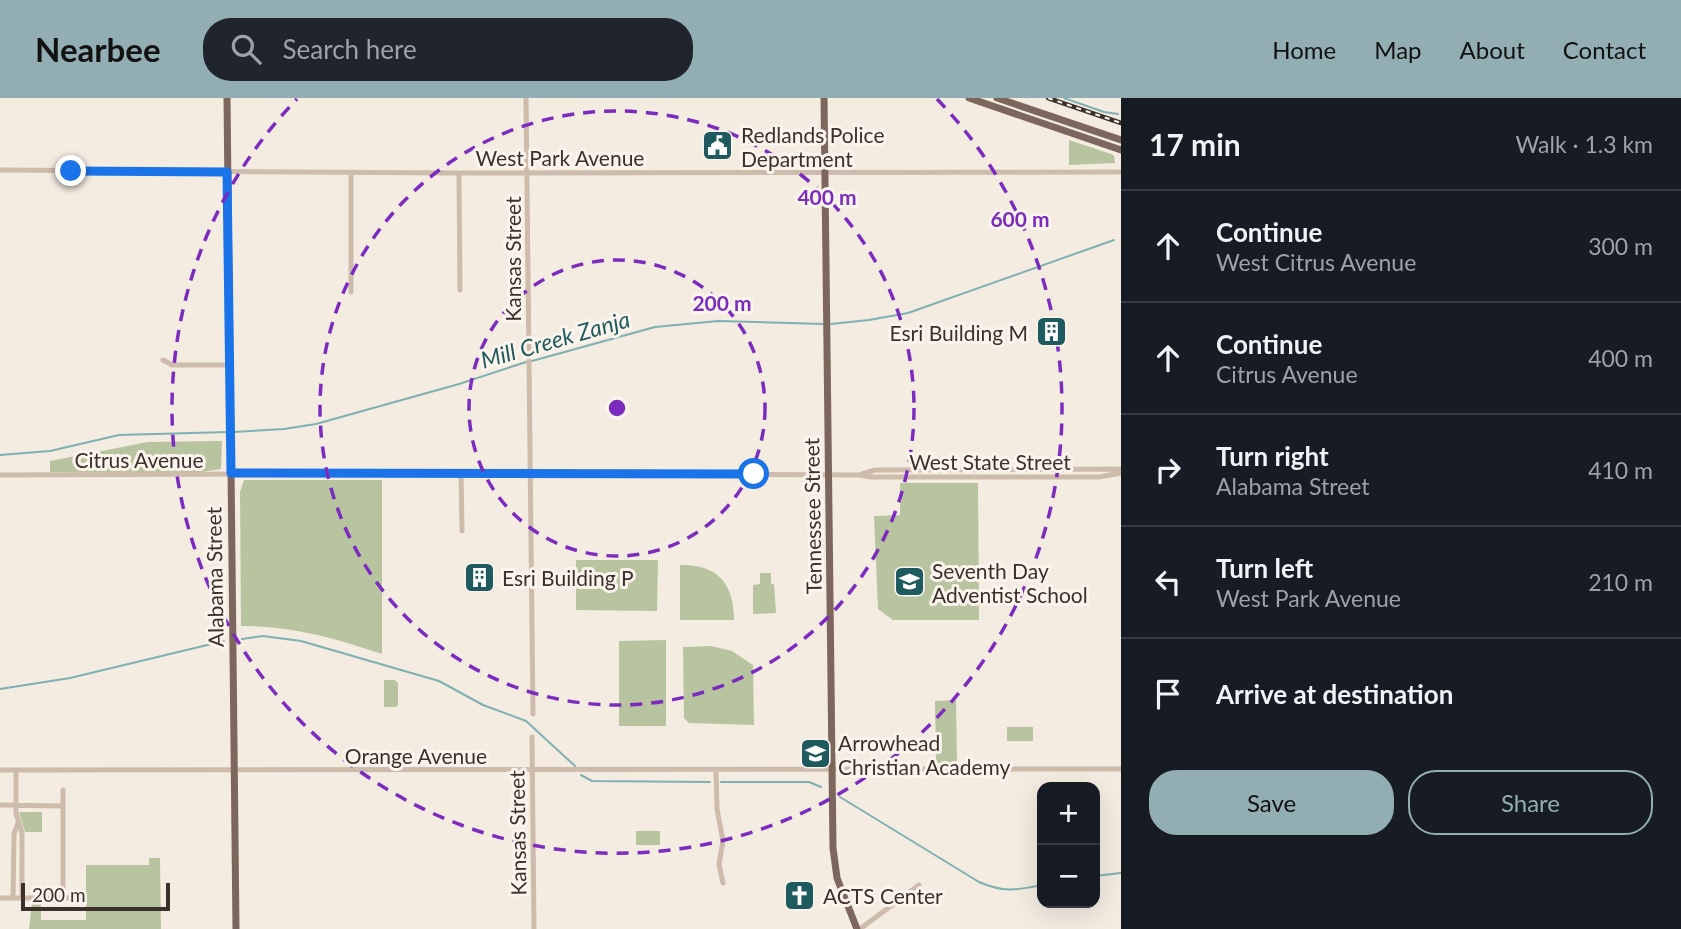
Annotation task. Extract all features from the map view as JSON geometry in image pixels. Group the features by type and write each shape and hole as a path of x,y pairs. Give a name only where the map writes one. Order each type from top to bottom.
{"main road":[{"name":"Alabama Street","path":"227,98 236,929"},
{"name":"Tennessee Street","path":"824,98 833,848 837,878 859,929"},
{"path":"969,98 1121,150"},
{"path":"997,98 1121,140"}],"street":[{"name":"Kansas Street","path":"526,98 533,714"},
{"name":"West Park Avenue","path":"0,170 351,173 1121,172"},
{"path":"351,173 351,292"},
{"path":"459,173 460,290"},
{"path":"163,360 172,365 230,365"},
{"name":"West State Street","path":"530,473 859,475 875,470 1121,471"},
{"path":"461,473 462,531"},
{"name":"Citrus Avenue","path":"0,475 530,473"},
{"name":"Kansas Street","path":"532,737 534,929"},
{"name":"Orange Avenue","path":"0,770 1121,769"},
{"path":"16,770 16,805 22,833 22,898"},
{"path":"716,770 717,809 723,841 719,864 723,883"},
{"path":"63,790 63,898"},
{"path":"0,805 63,806"},
{"path":"13,898 14,834 18,823"},
{"path":"859,929 919,885"},
{"path":"0,898 80,898"}],"green space":[{"path":"1069,140 1114,155 1115,163 1069,165"},
{"path":"222,441 221,469 195,473 50,472 50,461 148,442"},
{"path":"244,480 382,480 382,654 313,634 241,626 240,492"},
{"path":"900,483 978,483 979,620 893,620 878,609 874,516 900,515"},
{"path":"576,560 658,560 657,611 576,610"},
{"path":"680,565 704,568 721,579 731,596 734,620 680,620"},
{"path":"760,573 771,573 776,613 753,614 753,585 760,584"},
{"path":"666,640 666,726 619,726 619,641"},
{"path":"711,646 732,651 753,665 754,725 689,723 684,718 683,647"},
{"path":"384,680 395,680 398,683 396,707 384,707"},
{"path":"956,700 957,763 936,763 935,701"},
{"path":"1007,727 1033,727 1033,741 1007,741"},
{"path":"19,812 42,812 42,832 25,832"},
{"path":"636,831 660,831 660,845 636,845"},
{"path":"149,858 160,858 161,929 29,929 32,902 41,902 41,920 86,920 86,865 149,865"}],"waterway":[{"path":"1064,98 1118,114"},
{"name":"Mill Creek Zanja","path":"831,324 908,313 1114,240"},
{"name":"Mill Creek Zanja","path":"532,361 655,327 718,321 825,324"},
{"name":"Mill Creek Zanja","path":"233,432 316,424 459,384 526,362"},
{"name":"Mill Creek Zanja","path":"0,455 50,451 119,435 228,432"},
{"path":"242,639 263,636 301,641 439,681 483,705 526,721 575,766"},
{"path":"0,689 70,678 224,641"},
{"path":"581,775 592,781 710,782"},
{"path":"721,782 809,782 821,787"},
{"path":"840,797 979,882 1010,890 1037,886"},
{"path":"1100,875 1121,873"}],"railway":[{"path":"1048,98 1121,123"}],"place":[{"name":"Redlands Police Department","path":"718,146"},
{"name":"Esri Building M","path":"1051,332"},
{"name":"Esri Building P","path":"479,577"},
{"name":"Seventh Day Adventist School","path":"909,582"},
{"name":"Arrowhead Christian Academy","path":"815,754"},
{"name":"ACTS Center","path":"800,895"}],"route":[{"path":"71,171 227,172 231,473 754,474"}]}
